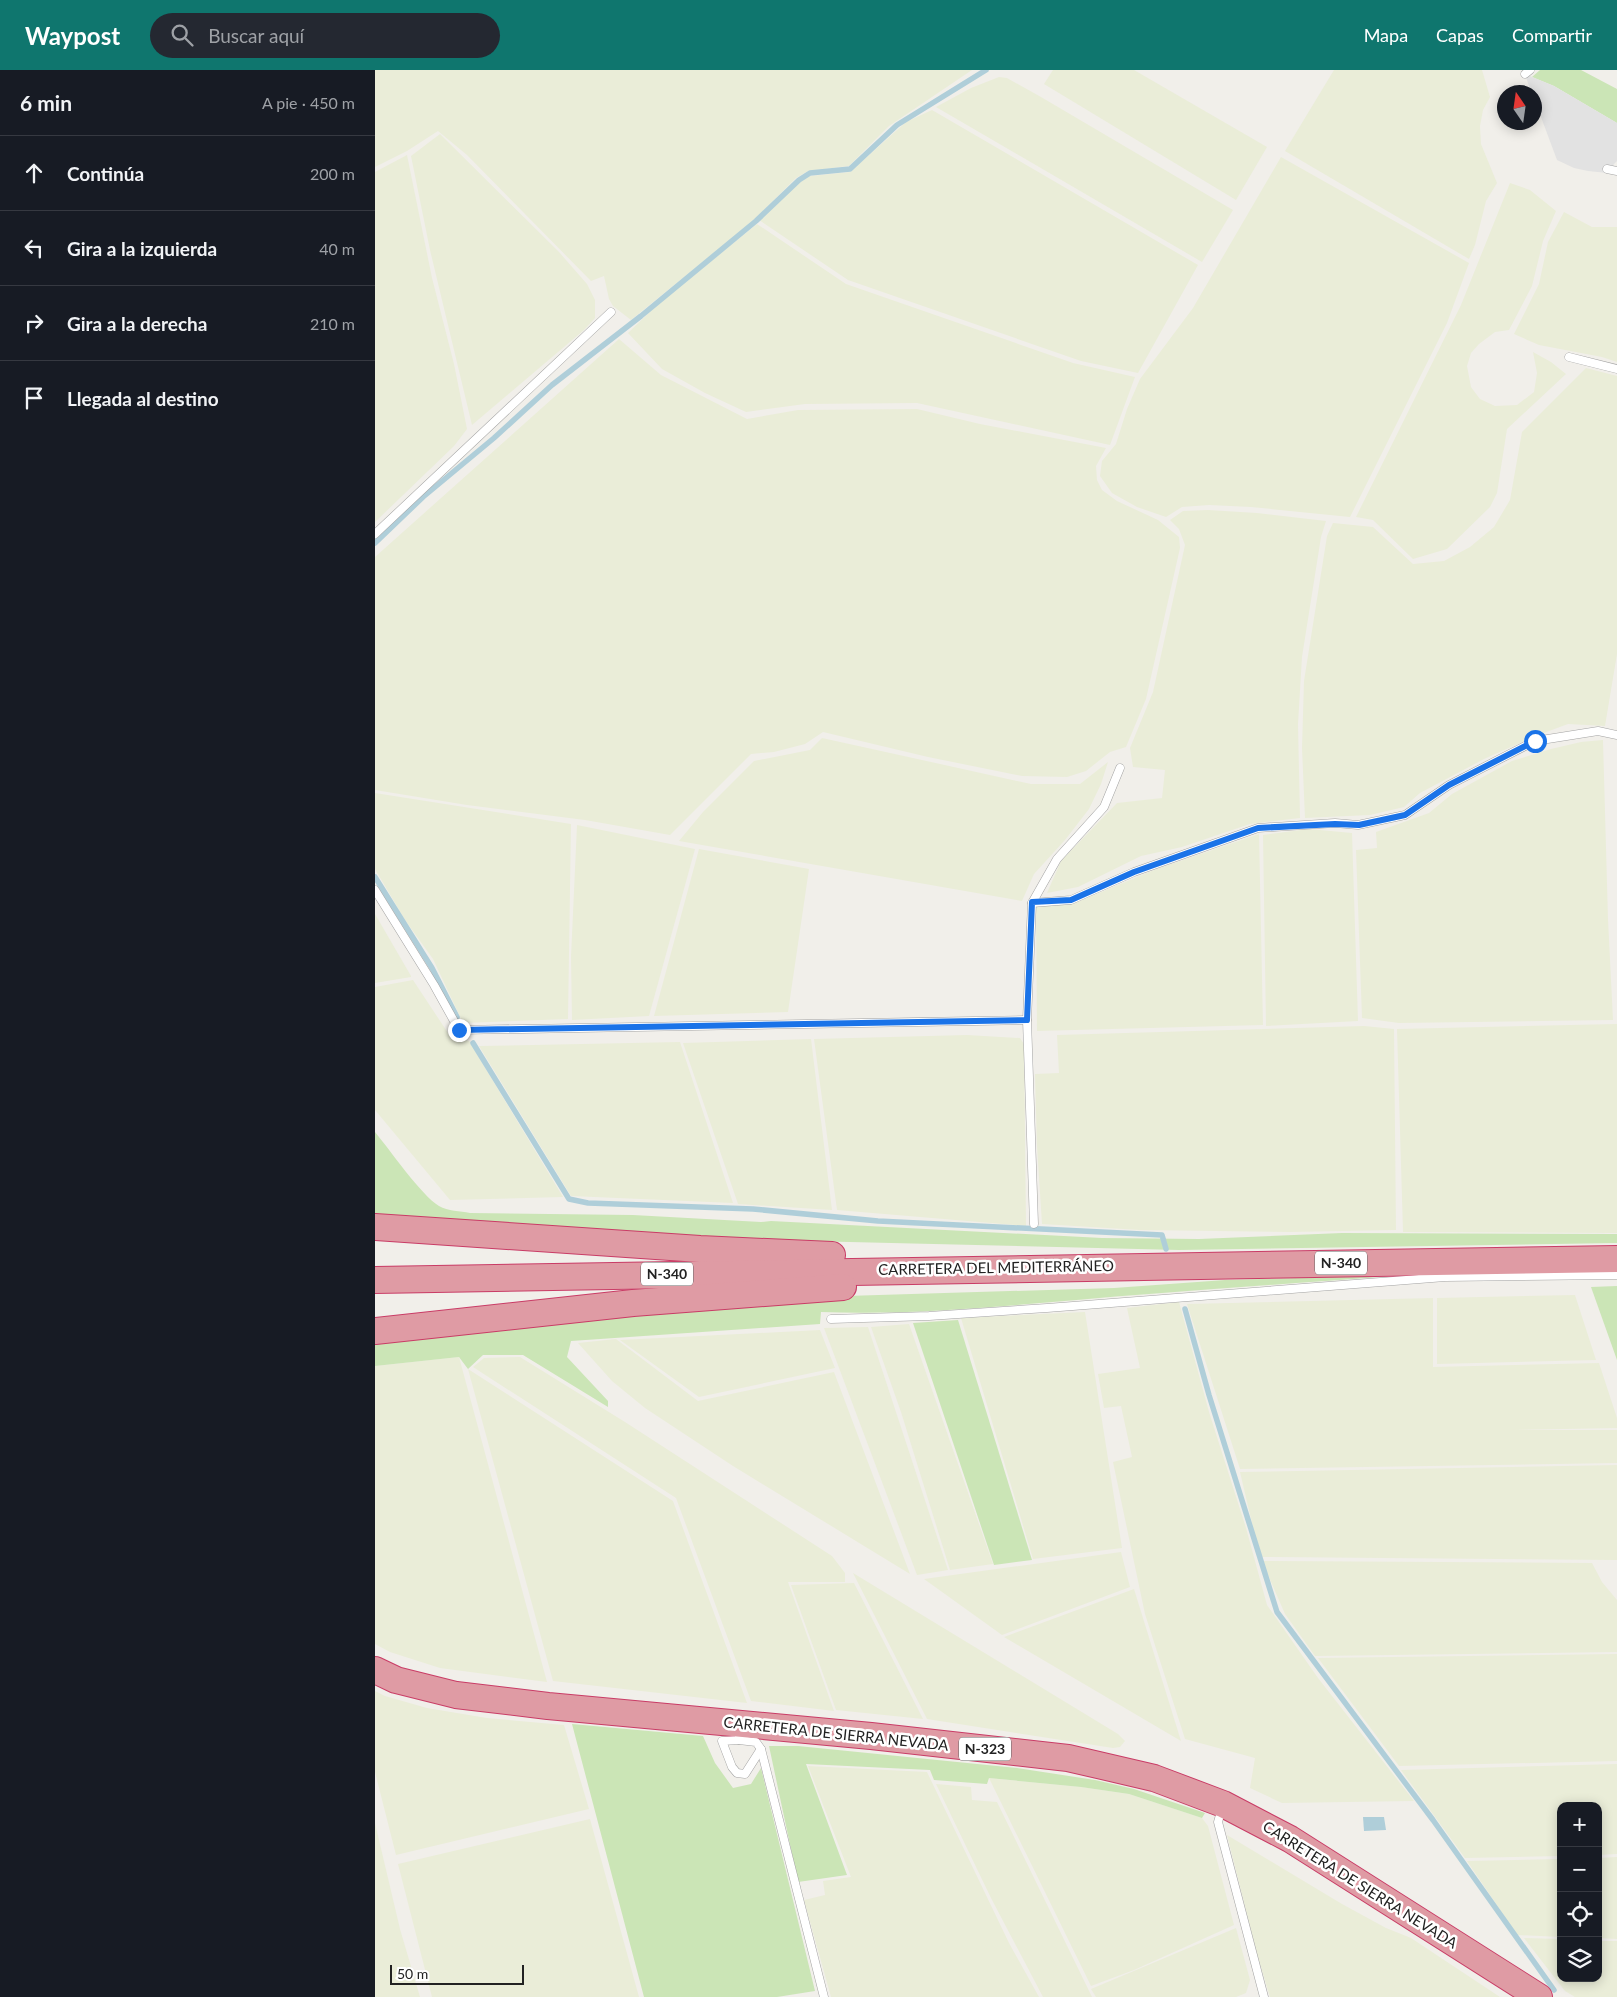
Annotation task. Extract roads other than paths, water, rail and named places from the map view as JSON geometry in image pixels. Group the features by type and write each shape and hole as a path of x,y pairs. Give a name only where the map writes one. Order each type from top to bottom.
{"highway":[{"path":"375,1227 700,1249 835,1255 985,1254 1064,1268"},
{"name":"CARRETERA DEL MEDITERRÁNEO","path":"375,1280 1617,1259"},
{"path":"375,1331 633,1303 872,1285 959,1269"},
{"name":"CARRETERA DE SIERRA NEVADA","path":"375,1670 397,1680 456,1695 739,1732 1068,1758 1154,1778 1223,1804 1290,1839 1539,1997"}],"lane":[{"path":"1607,169 1617,171"},
{"path":"375,534 611,312"},
{"path":"1569,357 1617,369"},
{"path":"1032,902 1071,900 1134,872 1258,828 1335,824 1359,825 1405,815 1449,785 1535,741 1598,731 1617,735"},
{"path":"1034,1224 1027,1020 1032,902 1057,859 1104,807 1120,768"},
{"path":"375,890 434,985 459,1030 1027,1020"},
{"path":"831,1319 929,1316 1047,1308 1176,1296 1326,1287 1408,1279 1617,1274"},
{"path":"761,1749 745,1774 737,1774 732,1767 722,1741 739,1732 756,1742 761,1749 824,1997"},
{"path":"1223,1804 1218,1822 1264,1997"}],"water":[{"path":"1363,1817 1384,1817 1386,1830 1364,1831"}],"waterway":[{"path":"375,543 423,497 494,438 552,385 641,316 756,221 799,180 810,173 850,169 897,125 986,70"},
{"path":"375,877 432,968 457,1017"},
{"path":"473,1043 569,1199 588,1203 753,1209 878,1221 1162,1235 1166,1249"},
{"path":"1185,1309 1209,1395 1277,1612 1433,1820 1554,1990"}]}
